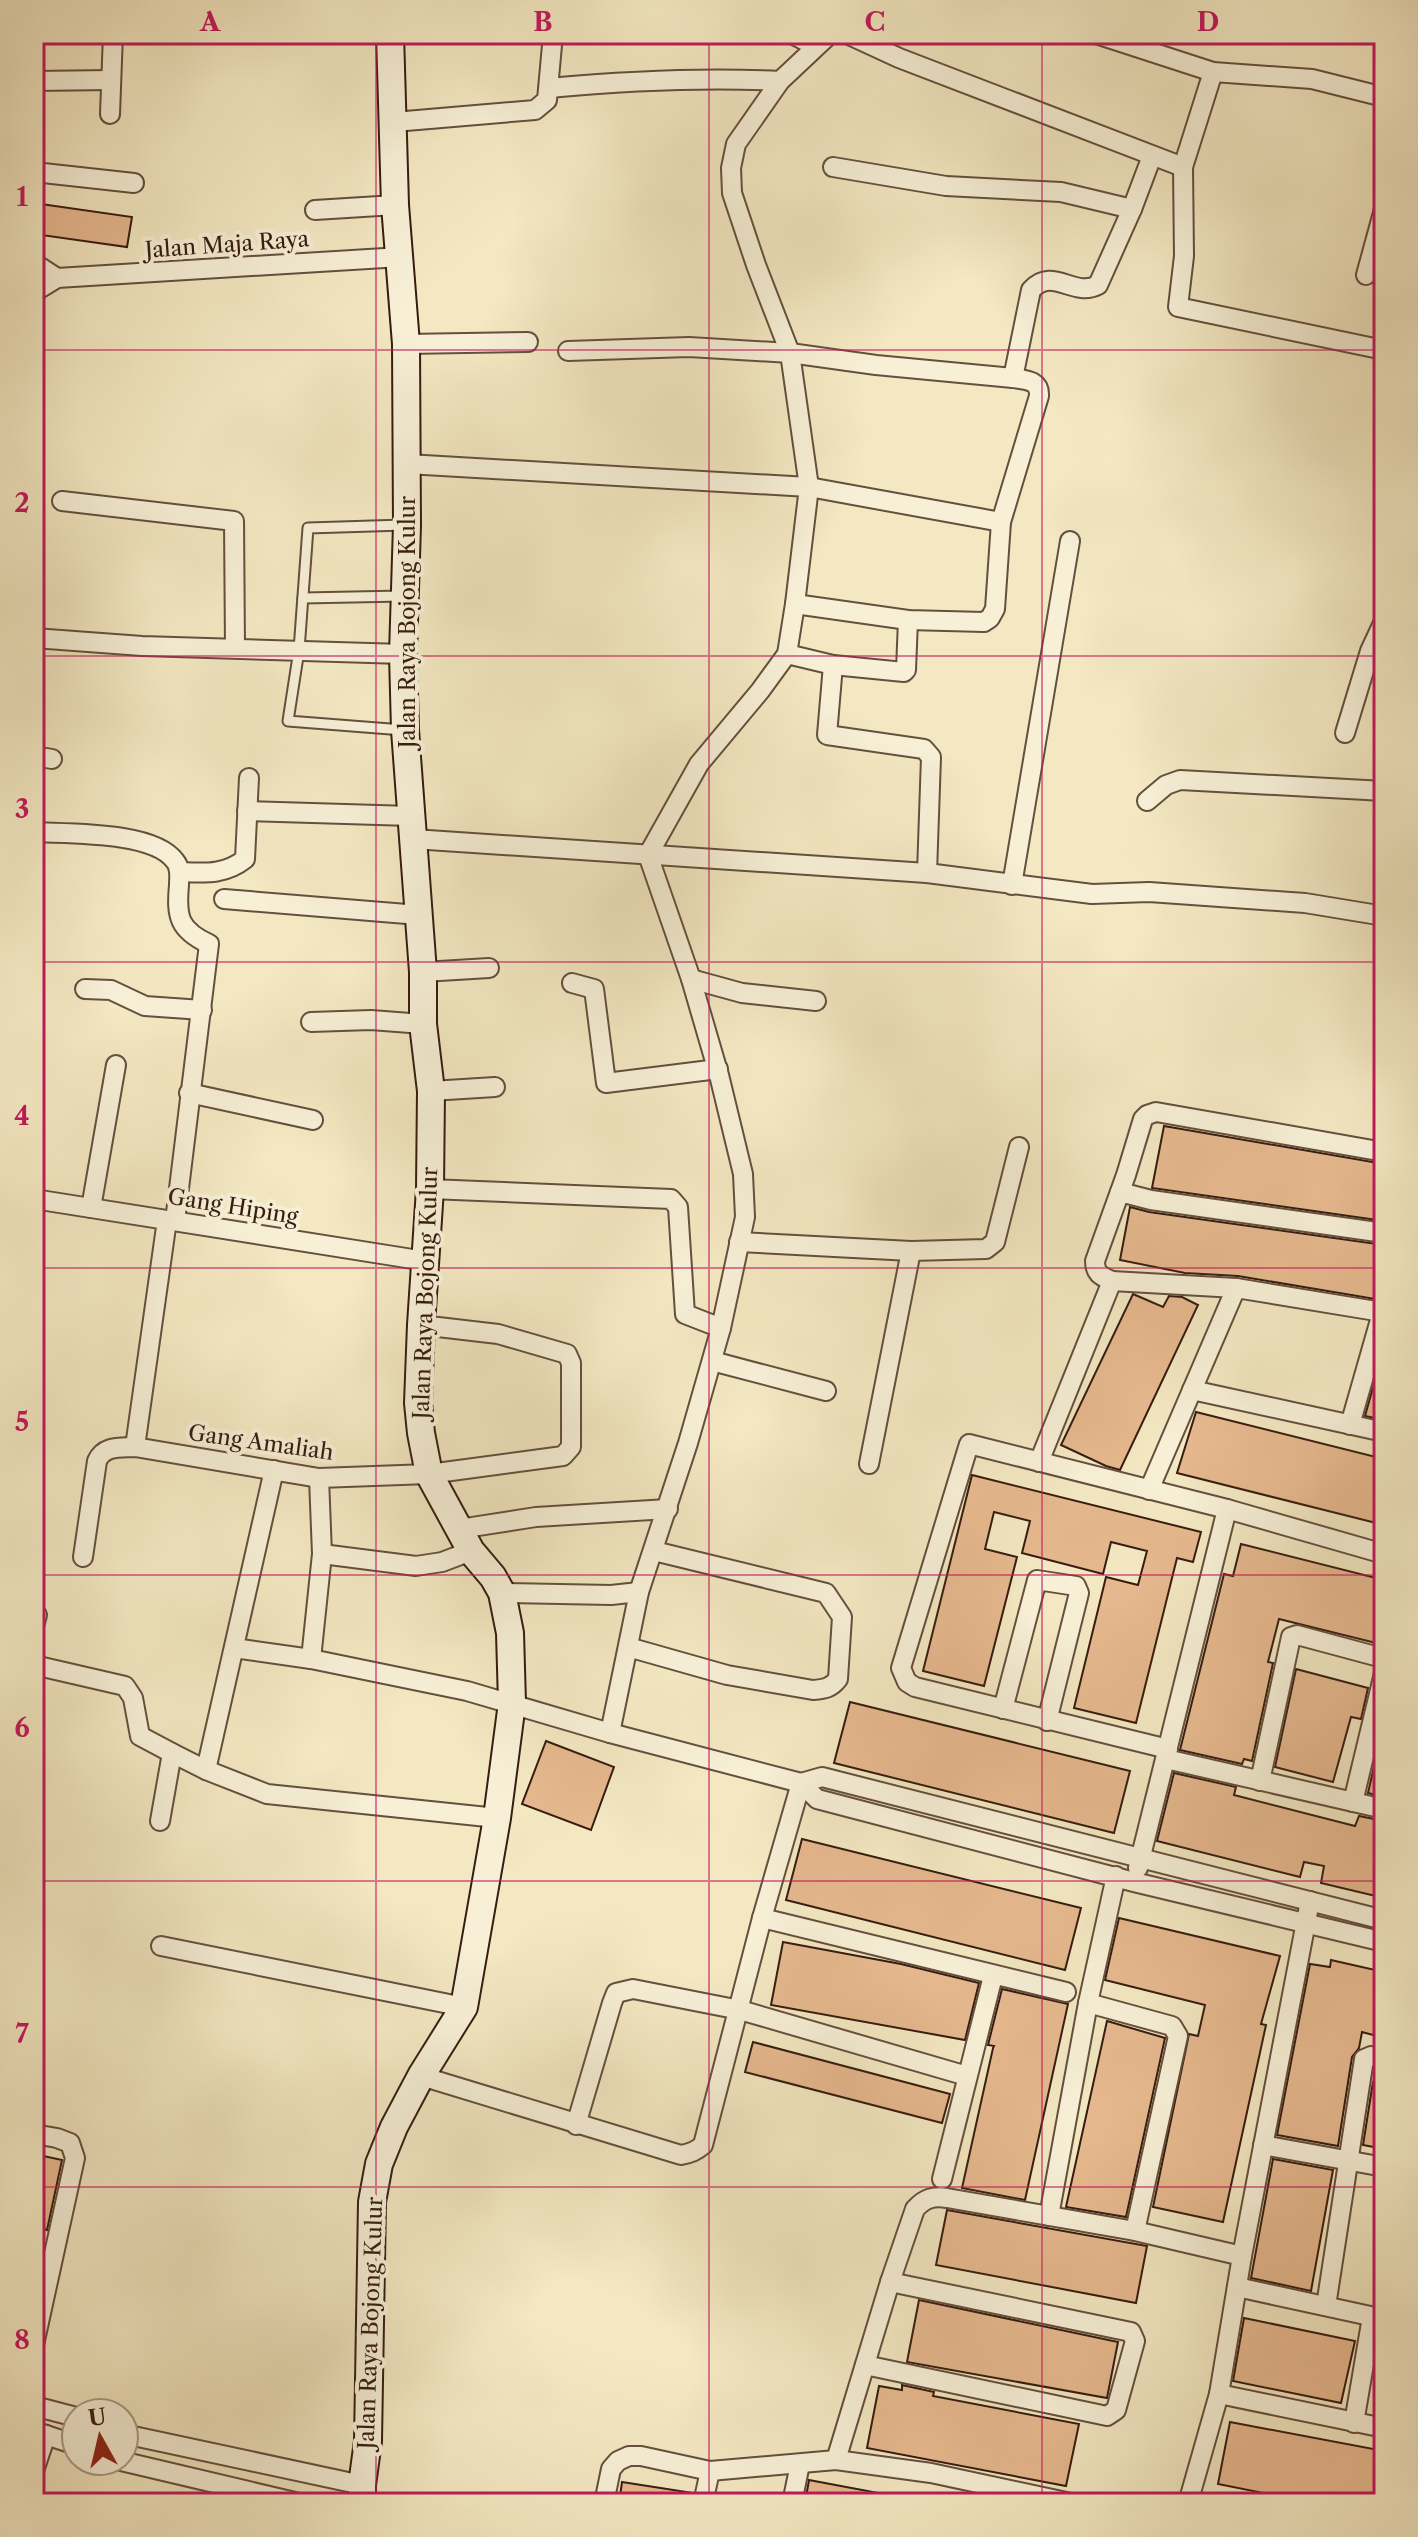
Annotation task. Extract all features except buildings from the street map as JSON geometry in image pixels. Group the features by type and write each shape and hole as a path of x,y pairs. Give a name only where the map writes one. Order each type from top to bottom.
{"main road":[{"name":"Jalan Raya Bojong Kulur","path":"362,2494 368,2441 372,2202 379,2164 421,2076 464,2007 497,1818 512,1703 510,1633 502,1593 465,1540 429,1474 418,1403 430,1189 431,1091 423,1024 423,972 405,730 406,344 395,205 390,34"}],"street":[{"path":"110,114 113,34"},
{"path":"394,122 535,110 547,100 553,34"},
{"path":"792,34 823,40"},
{"path":"847,34 899,58 1183,167"},
{"path":"1098,34 1213,72 1312,79 1384,97"},
{"path":"610,1733 639,1592 668,1509 712,1361 745,1217 743,1174 718,1069 648,855 699,764 787,654 809,487 790,353 732,193 731,168 736,144 780,81 823,40"},
{"path":"1213,72 1183,167 1184,256 1178,307 1384,350"},
{"path":"34,81 111,80"},
{"path":"549,88 612,82 780,81"},
{"path":"1013,378 1031,290 1038,282 1047,279 1083,289 1098,285 1152,156"},
{"path":"833,167 946,186 1061,192 1132,209"},
{"path":"34,172 134,183"},
{"path":"315,210 395,205"},
{"path":"1366,275 1384,209"},
{"name":"Jalan Maja Raya","path":"57,278 401,257"},
{"path":"34,263 57,278 34,292"},
{"path":"406,344 528,342"},
{"path":"568,351 689,347 790,353 1033,381 1039,396 1001,522 995,609 990,618 984,622 908,620 795,604"},
{"path":"407,464 809,487 1001,522"},
{"path":"62,501 234,521 235,648"},
{"path":"1012,885 1070,541"},
{"path":"787,654 833,665 904,672 908,620"},
{"path":"1345,733 1370,651 1384,621"},
{"path":"34,638 142,646 403,654"},
{"path":"833,665 827,735 924,749 931,757 927,873"},
{"path":"180,872 216,873 232,869 245,859 249,778"},
{"path":"1147,801 1166,785 1180,780 1384,791"},
{"path":"247,811 648,855 927,873 1092,894 1149,892 1305,903 1384,916"},
{"path":"34,832 99,836 149,844 164,852 176,862 180,872 177,904 182,921 191,936 209,944 171,1221 135,1447 111,1448 99,1456 83,1557"},
{"path":"224,899 419,915"},
{"path":"423,972 489,968"},
{"path":"691,979 751,994 816,1001"},
{"path":"572,983 594,989 606,1083 718,1069"},
{"path":"85,989 111,990 145,1006 202,1010"},
{"path":"311,1022 371,1020 423,1024"},
{"path":"91,1208 116,1065"},
{"path":"431,1091 495,1087"},
{"path":"189,1093 313,1120"},
{"path":"1350,1425 1383,1309 1236,1288 1112,1281 1099,1275 1095,1261 1143,1119 1151,1113 1384,1152"},
{"path":"739,1242 911,1251 986,1249 995,1242 1019,1147"},
{"path":"430,1189 671,1199 678,1207 685,1314 721,1328"},
{"path":"1120,1192 1151,1200 1384,1233"},
{"name":"Gang Hiping","path":"34,1199 425,1261"},
{"path":"869,1464 911,1251"},
{"path":"1039,1462 1112,1281"},
{"path":"1149,1490 1236,1288"},
{"name":"Gang Amaliah","path":"135,1447 319,1478 429,1474 566,1454 571,1447 571,1363 567,1354 498,1334 421,1325"},
{"path":"712,1361 826,1391"},
{"path":"1192,1390 1384,1432"},
{"path":"1384,1554 1227,1509 972,1444 967,1446 901,1668 907,1682 915,1687 1260,1781 1384,1809"},
{"path":"206,1770 274,1470"},
{"path":"311,1659 322,1554 319,1478"},
{"path":"322,1554 416,1566 442,1562 465,1540 536,1517 668,1509"},
{"path":"1134,1882 1227,1509"},
{"path":"628,1647 727,1675 813,1690 832,1686 838,1679 842,1617 826,1593 654,1551"},
{"path":"1003,1709 1037,1580 1076,1586 1079,1593 1047,1721"},
{"path":"502,1593 611,1595 639,1592"},
{"path":"1260,1781 1291,1637 1297,1635 1384,1660"},
{"path":"234,1648 311,1659 439,1684 801,1783 817,1799 1134,1882 1384,1942"},
{"path":"34,1665 125,1686 133,1698 140,1736 206,1770 267,1794 497,1818"},
{"path":"1353,1802 1384,1673"},
{"path":"160,1821 172,1753"},
{"path":"801,1783 822,1777 1384,1920"},
{"path":"421,2076 681,2155 698,2149 703,2145 801,1783"},
{"path":"1049,2216 1088,2003 1116,1876"},
{"path":"1188,2503 1219,2394 1242,2256 1310,1901"},
{"path":"762,1918 1066,1992"},
{"path":"161,1946 464,2007"},
{"path":"942,2179 993,1976"},
{"path":"576,2125 616,1993 633,1989 740,2010 967,2076"},
{"path":"1088,2003 1172,2026 1178,2036 1135,2231"},
{"path":"1326,2306 1364,2059 1371,2056 1384,2059"},
{"path":"34,2134 70,2143 75,2158 34,2345"},
{"path":"1263,2145 1384,2167"},
{"path":"836,2460 915,2209 930,2197 1135,2231 1242,2256"},
{"path":"34,2256 54,2260"},
{"path":"865,2365 1107,2416 1116,2410 1135,2341 1131,2332 890,2282"},
{"path":"1237,2287 1378,2318 1354,2423"},
{"path":"1219,2394 1384,2428"},
{"path":"34,2406 60,2413"},
{"path":"34,2471 40,2433 60,2440"},
{"path":"140,2438 362,2494"},
{"path":"604,2503 611,2469 629,2456 641,2456 710,2471 836,2460 931,2473 1071,2503"},
{"path":"792,2503 800,2464"},
{"path":"140,2465 299,2503"},
{"path":"703,2503 710,2471"}],"lane":[{"path":"405,730 288,721 299,650 308,528 407,525"},
{"path":"303,598 406,596"}]}
